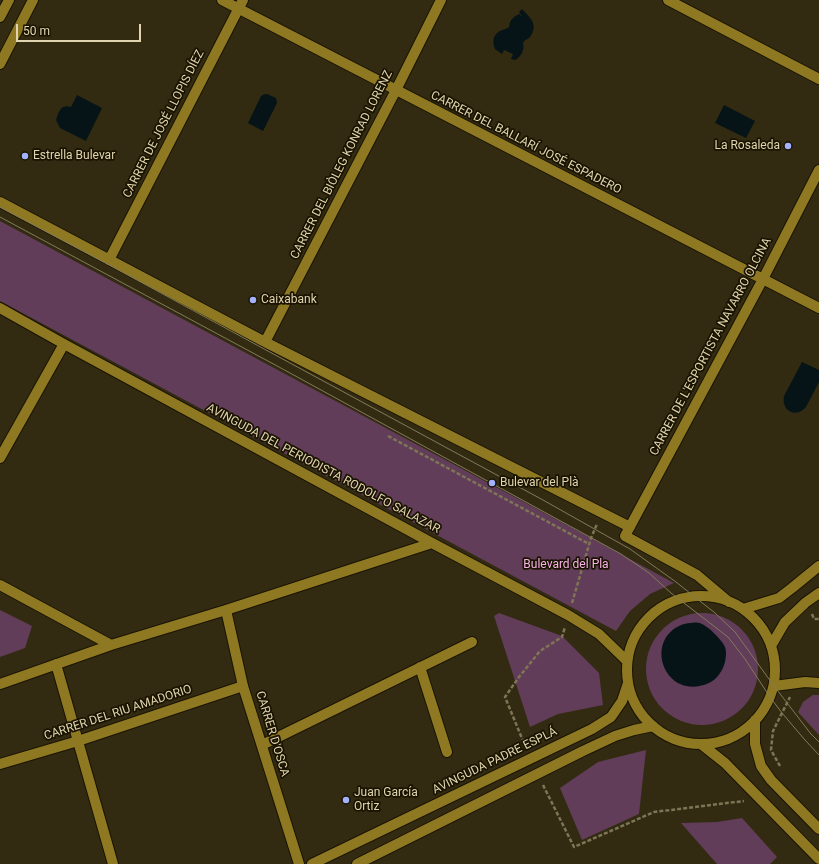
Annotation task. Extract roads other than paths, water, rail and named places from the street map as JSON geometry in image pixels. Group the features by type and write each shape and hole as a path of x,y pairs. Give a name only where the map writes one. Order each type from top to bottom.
{"street":[{"path":"0,17 9,0"},
{"path":"0,64 33,0"},
{"name":"CARRER DEL BALLARÍ JOSÉ ESPADERO","path":"222,0 241,4 396,90 819,308"},
{"name":"CARRER DEL BIÒLEG KONRAD LORENZ","path":"265,342 441,0"},
{"path":"668,0 819,79"},
{"name":"CARRER DE JOSÉ LLOPIS DÍEZ","path":"109,260 241,4"},
{"name":"CARRER DE L'ESPORTISTA NAVARRO OLCINA","path":"627,531 763,279 819,170"},
{"path":"0,202 627,531 697,575 729,602"},
{"name":"AVINGUDA DEL PERIODISTA RODOLFO SALAZAR","path":"0,308 432,543 568,615 599,634 628,661"},
{"path":"0,458 64,344"},
{"path":"0,684 111,644 226,610 432,543"},
{"path":"743,609 779,598 819,566"},
{"path":"0,585 111,644"},
{"path":"771,646 785,622 805,603 819,593"},
{"path":"706,596 718,598 743,609 767,635 774,659 774,686 763,712 740,733 721,741 701,744 688,743 663,734 642,714 633,699 628,683 628,661 632,645 639,630 650,616 664,606 694,597 706,596"},
{"name":"CARRER D'OSCA","path":"226,610 243,686 299,864"},
{"path":"262,745 472,642"},
{"path":"56,664 113,864"},
{"path":"420,667 447,752"},
{"path":"774,686 805,682 819,683"},
{"name":"AVINGUDA PADRE ESPLÁ","path":"312,864 592,729 611,716 622,701 628,683"},
{"name":"CARRER DEL RIU AMADORIO","path":"0,764 78,741 243,686"},
{"path":"756,720 755,744 760,766 771,780 819,829"},
{"path":"357,864 615,736 653,726"},
{"path":"701,744 725,763 819,859"}],"tram line":[{"path":"0,207 543,500 630,549 676,582 715,613 735,632 774,686 811,734 819,742"},
{"path":"0,217 279,367 621,554 649,573 671,593 728,637 782,713 819,755"}],"place":[{"name":"La Rosaleda","path":"788,146"},
{"name":"Estrella Bulevar","path":"25,156"},
{"name":"Caixabank","path":"253,300"},
{"name":"Bulevar del Plà","path":"492,483"},
{"name":"Juan García Ortiz","path":"346,800"}],"park label":[{"name":"Bulevard del Pla","path":"566,565"}]}
